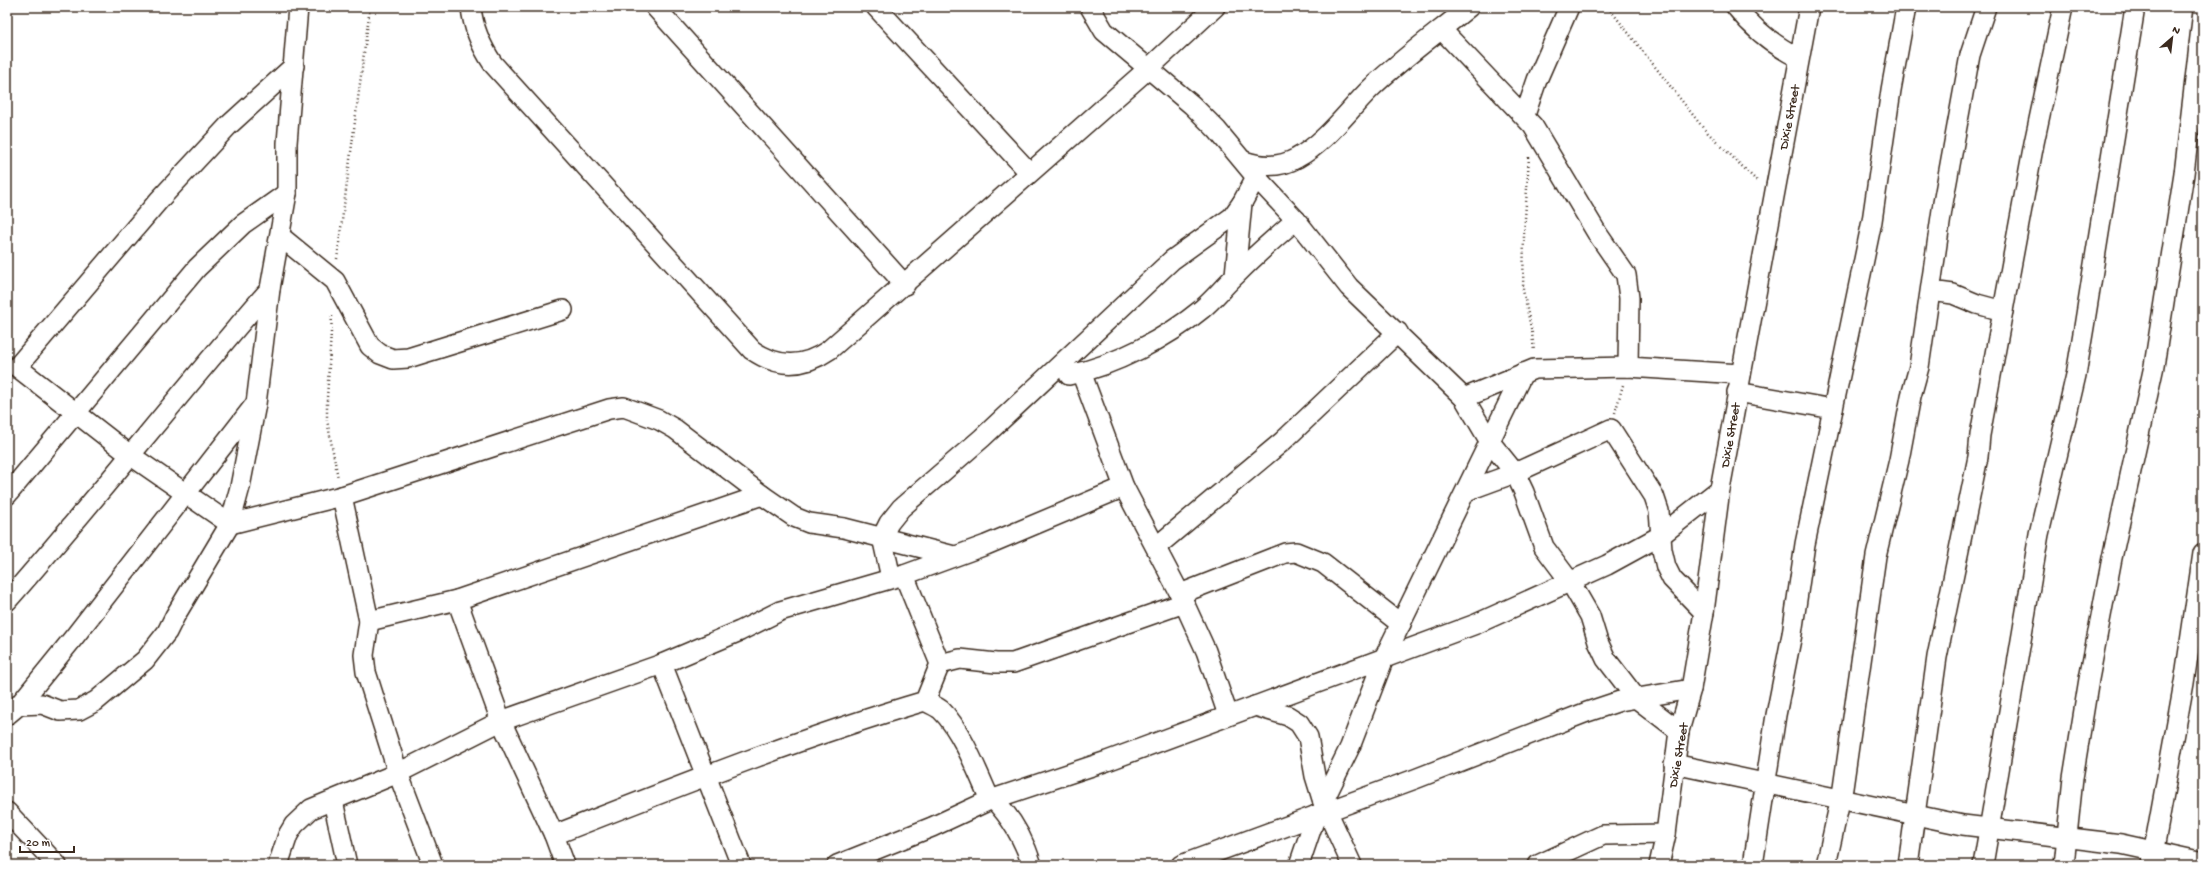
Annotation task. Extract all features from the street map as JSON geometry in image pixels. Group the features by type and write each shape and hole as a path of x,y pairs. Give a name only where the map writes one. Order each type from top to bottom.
{"street":[{"path":"13,710 42,704 60,710 79,710 96,701 145,660 167,632 230,524 240,487 256,404 270,289 287,192 287,143 298,7"},
{"path":"471,7 474,28 479,41 493,64 752,350 764,358 776,363 790,365 818,358 905,285 1030,172 1148,69 1215,7"},
{"path":"654,7 905,285"},
{"path":"876,7 1030,172"},
{"path":"1090,7 1104,31 1192,105 1296,220 1349,287 1398,332 1464,398 1490,442 1516,473 1544,547 1571,583 1590,616 1598,642 1606,659 1636,698 1679,731"},
{"path":"1244,161 1259,166 1273,166 1296,158 1324,137 1371,88 1469,7"},
{"path":"1525,115 1537,80 1568,7"},
{"path":"1736,7 1761,34 1777,47 1799,58"},
{"name":"Dixie Street","path":"1660,865 1666,834 1679,731 1691,689 1704,612 1720,489 1809,7"},
{"path":"1753,865 1805,544 1877,192 1891,90 1906,7"},
{"path":"1826,865 1841,800 1863,658 1876,556 1899,460 1910,396 1918,367 1931,291 1943,203 1970,55 1986,7"},
{"path":"1908,865 1938,657 1975,470 2034,143 2063,7"},
{"path":"1983,865 2039,534 2071,396 2083,334 2135,7"},
{"path":"2064,865 2068,838 2073,778 2089,679 2112,558 2154,366 2184,174 2203,11"},
{"path":"1442,30 1525,115 1597,233 1626,275 1630,298 1628,367"},
{"path":"294,66 229,125 160,199 17,367 130,455 230,524 342,496 609,409 624,407 659,420 675,429 762,496 794,517 808,523 844,528 954,556"},
{"path":"924,701 940,664 898,577 882,537 889,523 919,490 982,438 1019,401 1045,379 1172,260 1232,217 1242,203 1256,177"},
{"path":"7,495 197,268 244,224 287,192"},
{"path":"1235,275 1242,203"},
{"path":"1045,379 1081,372 1127,355 1159,338 1203,309 1260,250 1296,220"},
{"path":"280,236 335,281 370,346 380,354 393,359 408,358 563,310"},
{"path":"7,601 77,521 186,386 270,289"},
{"path":"1931,291 1953,294 1977,304 2003,311"},
{"path":"1156,547 1283,440 1398,332"},
{"path":"1464,398 1529,371 1628,367 1739,383 1833,409"},
{"path":"1299,865 1321,809 1350,747 1384,658 1490,442 1529,371"},
{"path":"1081,372 1124,487 1182,598 1206,651 1228,715"},
{"path":"13,710 256,404"},
{"path":"1466,491 1516,473 1611,429 1654,496 1659,511 1660,536 1666,567 1672,579 1704,612"},
{"path":"278,865 288,835 294,825 311,809 398,773 501,721 662,664 740,631 780,611 898,577 1022,531 1124,487"},
{"path":"837,865 932,827 992,800 1107,761 1476,624 1571,583 1660,536 1720,489"},
{"path":"342,496 369,621 364,655 366,672 398,773 433,865"},
{"path":"369,621 457,600 762,496"},
{"path":"940,664 960,659 996,663 1013,663 1182,598 1284,553 1296,552 1310,556 1322,563 1401,624"},
{"path":"2153,858 2184,683 2203,553"},
{"path":"457,600 501,721 554,835 565,865"},
{"path":"662,664 741,865"},
{"path":"1181,865 1321,809 1415,779 1587,712 1636,698 1691,689"},
{"path":"554,835 705,776 883,713 924,701 940,710 947,718 972,758 992,800 1002,808 1020,835 1032,865"},
{"path":"1255,706 1288,716 1299,723 1308,737 1321,809 1352,865"},
{"path":"1674,764 1766,785 1988,829 2121,844 2153,858 2203,862"},
{"path":"333,801 347,865"},
{"path":"7,812 57,865"},
{"path":"1538,865 1604,835 1666,834"}],"path":[{"path":"335,281 341,223 358,109 370,7"},
{"path":"1608,7 1704,130 1773,196"},
{"path":"1529,371 1532,333 1523,290 1524,234 1530,153"},
{"path":"332,310 328,361 327,420 342,496"},
{"path":"1611,429 1628,367"}]}
